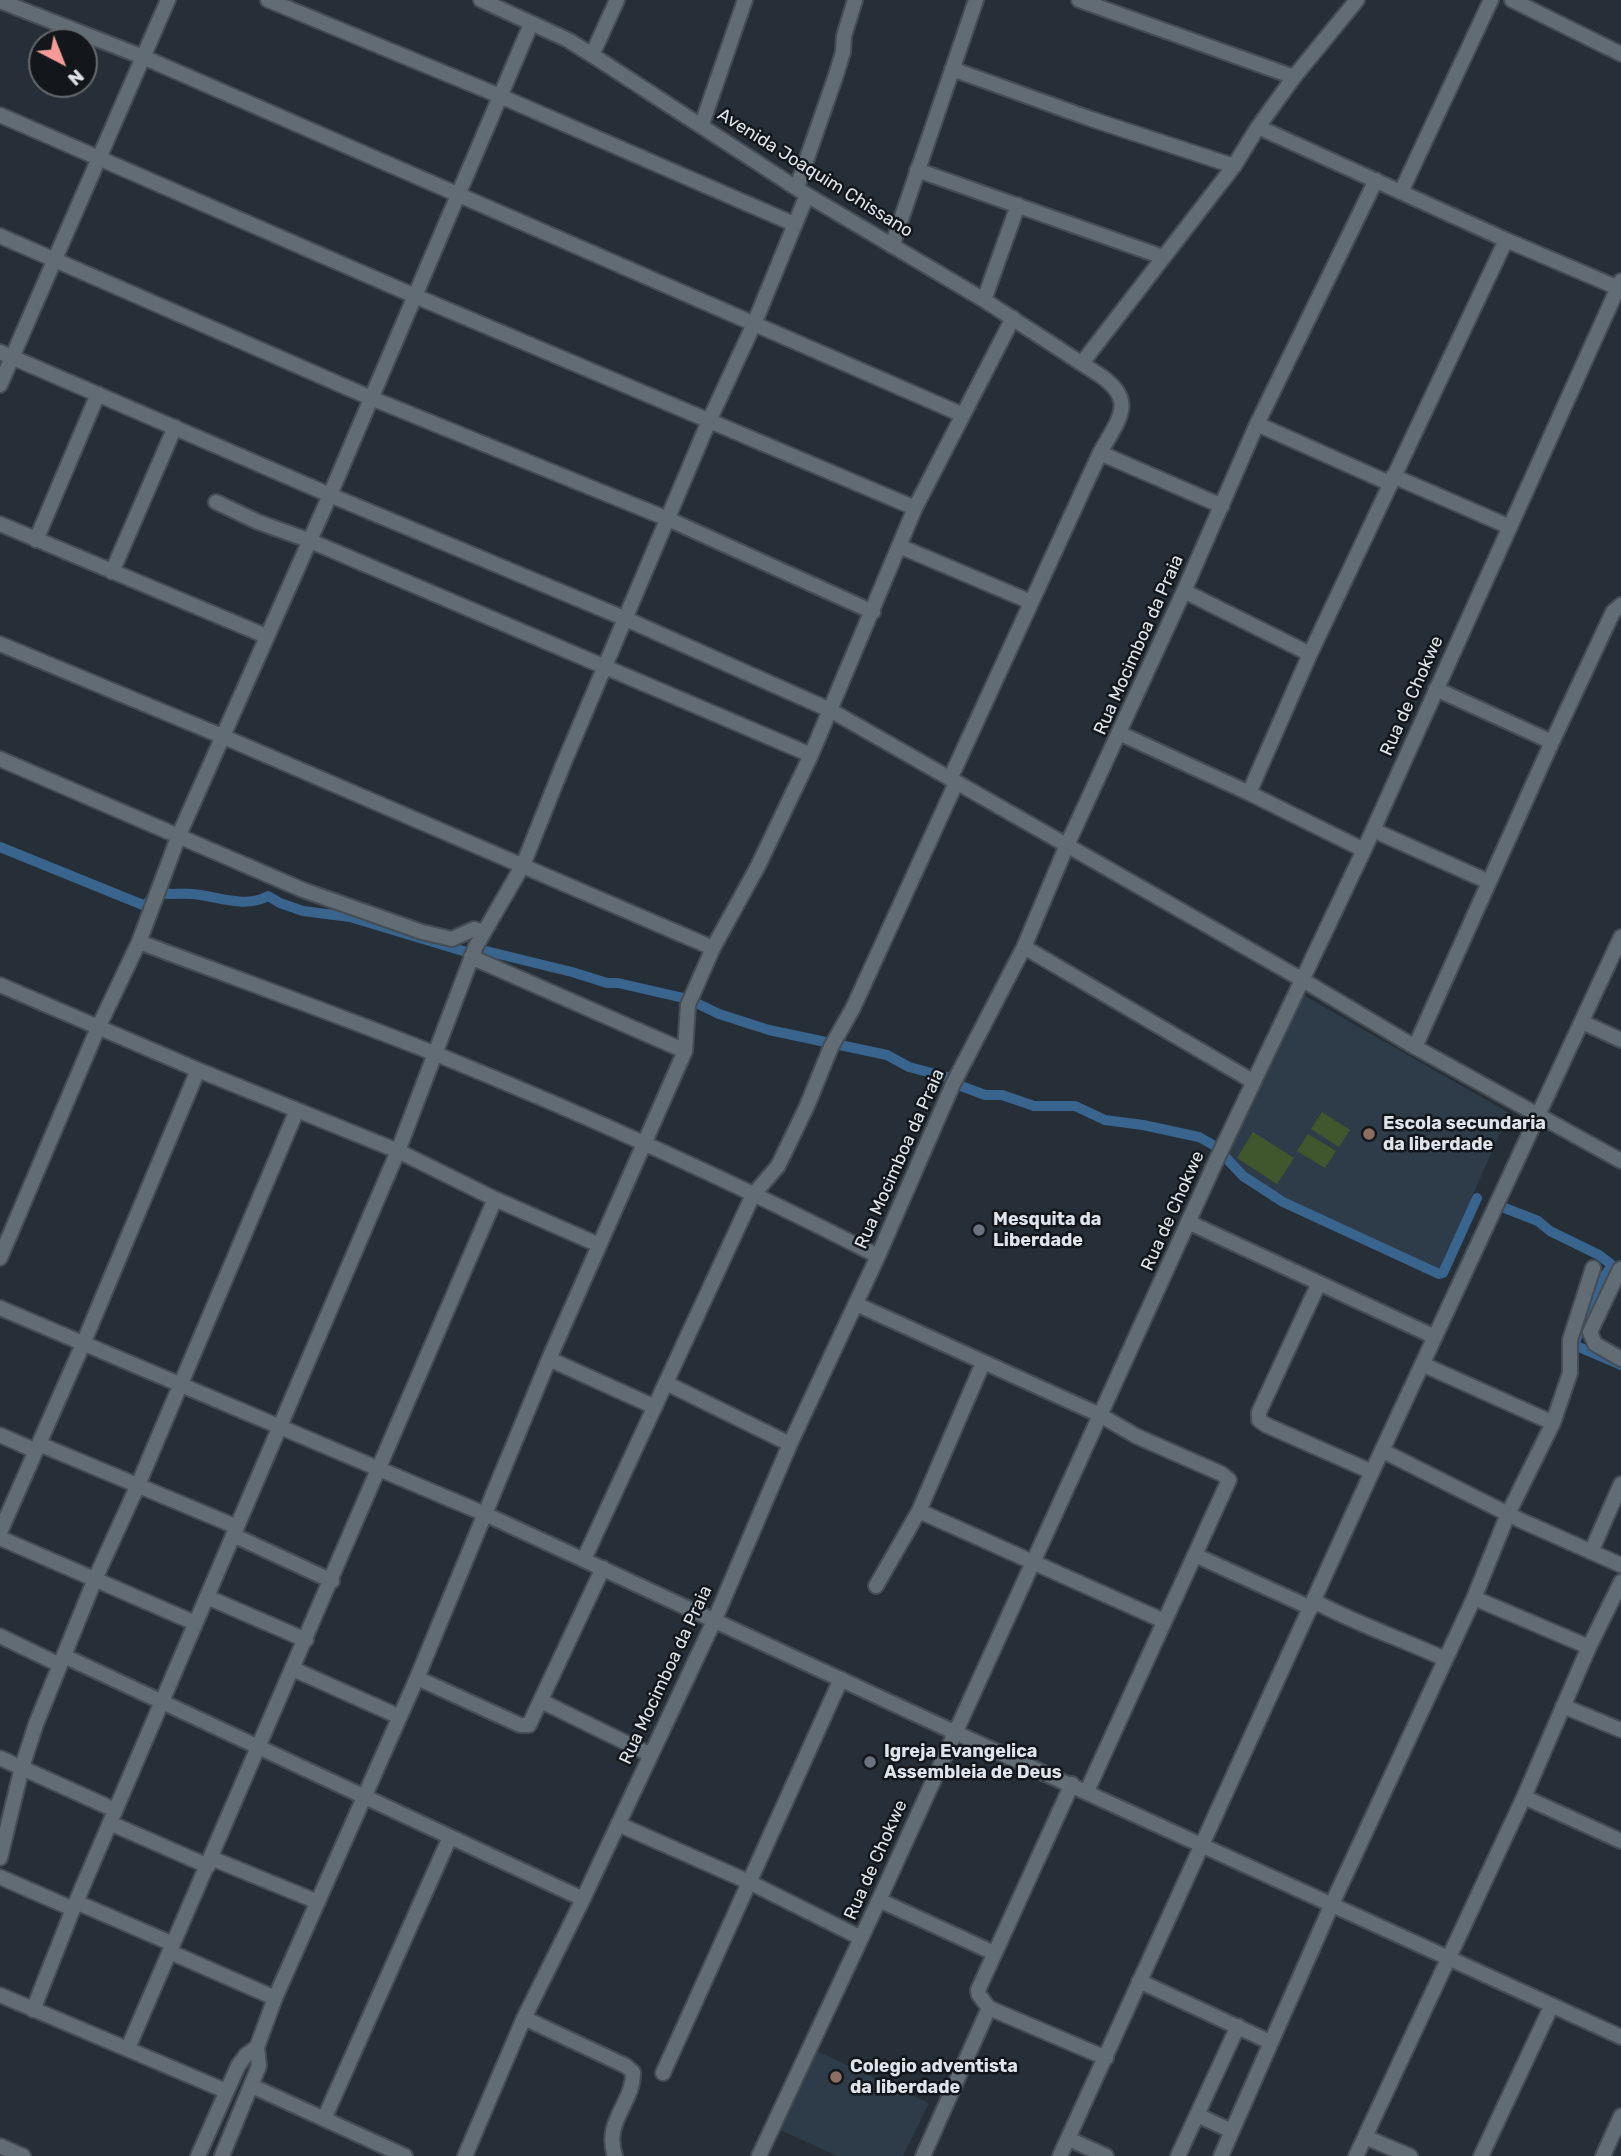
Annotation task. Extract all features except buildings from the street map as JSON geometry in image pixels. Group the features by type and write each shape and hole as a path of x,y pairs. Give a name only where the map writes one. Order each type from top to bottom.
{"street":[{"path":"0,385 6,354 54,261 168,0"},
{"path":"268,0 500,96 794,224"},
{"name":"Avenida Joaquim Chissano","path":"481,0 568,40 802,191 984,300 1115,385 1123,408 1100,453"},
{"path":"592,55 617,0"},
{"path":"702,124 745,0"},
{"path":"33,2010 74,1905 398,1151 471,957 523,865 709,421 754,324 794,224 855,0"},
{"path":"891,246 976,0"},
{"path":"1079,0 1294,77"},
{"path":"1082,363 1234,166 1294,77 1357,0"},
{"path":"1401,192 1491,0"},
{"path":"0,1 144,57 962,415"},
{"path":"1515,1 1621,54"},
{"path":"0,1258 139,942 179,835 330,495 531,24"},
{"path":"952,69 1234,166"},
{"path":"0,115 415,296 915,508"},
{"path":"1258,127 1506,240 1620,286"},
{"path":"917,170 1163,257"},
{"name":"Rua Mocimboa da Praia","path":"465,2156 524,2018 715,1619 790,1444 878,1256 954,1081 1024,947 1067,845 1184,591 1257,424 1376,180"},
{"path":"984,300 1018,205"},
{"path":"0,236 371,398 668,519 873,612"},
{"path":"1249,793 1310,654 1506,240"},
{"name":"Rua de Chokwe","path":"759,2156 1034,1563 1216,1161 1364,850 1620,286"},
{"path":"222,2156 259,2066 257,2047 275,1998 417,1678 549,1359 685,1051 691,998 713,948 758,866 811,755 915,508 1013,318"},
{"path":"6,354 330,495 626,619 830,710 1415,1047 1621,1161"},
{"path":"36,540 98,394"},
{"path":"1257,424 1510,527"},
{"path":"112,572 175,427"},
{"path":"584,1559 753,1195 778,1166 807,1106 833,1042 853,1007 1031,602 1100,453 1222,506"},
{"path":"216,502 811,755"},
{"path":"0,524 266,636"},
{"path":"900,545 1031,602"},
{"path":"1184,591 1310,654"},
{"path":"1415,1047 1552,742 1618,611"},
{"path":"0,644 224,737 713,948"},
{"path":"1436,689 1552,742"},
{"path":"1119,733 1364,850"},
{"path":"0,759 303,890 422,932 453,939 474,929 484,932"},
{"path":"1373,830 1489,882"},
{"path":"1060,2156 1372,1472 1621,937"},
{"path":"139,942 436,1055 643,1144 878,1256"},
{"path":"1024,947 1254,1082"},
{"path":"471,957 685,1051"},
{"path":"2,992 99,1028 398,1151 495,1199 599,1245"},
{"path":"1582,1022 1621,1040"},
{"path":"195,1623 95,1579 1,1530 83,1344 198,1070"},
{"path":"0,1858 22,1767 36,1724 95,1579 138,1485 297,1110"},
{"path":"128,2049 495,1199"},
{"path":"1188,1222 1435,1337"},
{"path":"1222,2156 1332,1904 1474,1598 1508,1514 1553,1423 1570,1373 1570,1340 1593,1268"},
{"path":"1620,1269 1590,1332 1595,1345 1621,1359"},
{"path":"1318,1284 1259,1412 1259,1420 1372,1472"},
{"path":"856,1304 1100,1415 1136,1436 1230,1480 1087,1791"},
{"path":"0,1308 485,1514 1621,2037"},
{"path":"549,1359 655,1407"},
{"path":"876,1586 919,1511 982,1363"},
{"path":"1423,1364 1553,1423"},
{"path":"666,1384 790,1444"},
{"path":"0,1435 138,1485 332,1581"},
{"path":"1383,1451 1508,1514 1621,1565"},
{"path":"1591,1552 1621,1484"},
{"path":"919,1511 1164,1621"},
{"path":"1195,1555 1446,1659"},
{"path":"417,1678 525,1727 532,1722 603,1568"},
{"path":"1356,2156 1621,1582"},
{"path":"207,1597 306,1640"},
{"path":"1474,1598 1589,1647"},
{"path":"0,1636 260,1746 583,1899"},
{"path":"293,1669 400,1717"},
{"path":"663,2073 841,1679"},
{"path":"541,1701 650,1755"},
{"path":"1563,1706 1621,1730"},
{"path":"0,1758 22,1767 113,1817 209,1862 318,1902"},
{"path":"1072,1784 978,1990 989,2008 1106,2058"},
{"path":"1524,1797 1621,1841"},
{"path":"618,1824 749,1882 861,1938"},
{"path":"324,2119 450,1837"},
{"path":"0,1878 74,1905 172,1948 275,1998"},
{"path":"879,1900 994,1954"},
{"path":"1139,1981 1270,2042"},
{"path":"0,1995 226,2091"},
{"path":"1481,2156 1552,2005"},
{"path":"923,2156 989,2008"},
{"path":"524,2018 626,2066 633,2072 633,2081 614,2125 610,2143 615,2156"},
{"path":"1178,2156 1238,2026"},
{"path":"198,2156 238,2066 246,2055 257,2047"},
{"path":"252,2086 405,2156"},
{"path":"1197,2115 1232,2131"},
{"path":"1603,2156 1619,2124"},
{"path":"1365,2137 1410,2156"},
{"path":"1069,2139 1106,2156"},
{"path":"0,2146 23,2156"}],"shaded area":[{"name":"Escola secundaria da liberdade","path":"1303,995 1509,1113 1438,1273 1299,1209 1248,1177 1228,1155"},
{"name":"Colegio adventista da liberdade","path":"814,2050 929,2103 903,2156 837,2156 776,2128"}],"green space":[{"path":"1322,1112 1350,1130 1339,1147 1311,1129"},
{"path":"1253,1132 1294,1158 1277,1184 1237,1158"},
{"path":"1308,1134 1336,1151 1325,1168 1297,1151"}],"waterway":[{"path":"0,847 143,905 148,903 153,895"},
{"path":"160,893 193,894 240,902 268,896 303,911 350,917 473,954 486,951 607,983 618,983 688,999 719,1014 769,1030 887,1055 909,1067 947,1077 961,1086 985,1095 1002,1095 1034,1106 1075,1106 1105,1120 1199,1137 1215,1146 1243,1176 1283,1202 1439,1274 1443,1273 1477,1198"},
{"path":"1497,1205 1538,1221 1550,1231 1599,1255 1612,1265 1595,1290 1574,1345 1621,1365"}],"place":[{"name":"Escola secundaria da liberdade","path":"1369,1134"},
{"name":"Mesquita da Liberdade","path":"979,1230"},
{"name":"Igreja Evangelica Assembleia de Deus","path":"870,1762"},
{"name":"Colegio adventista da liberdade","path":"836,2077"}]}
